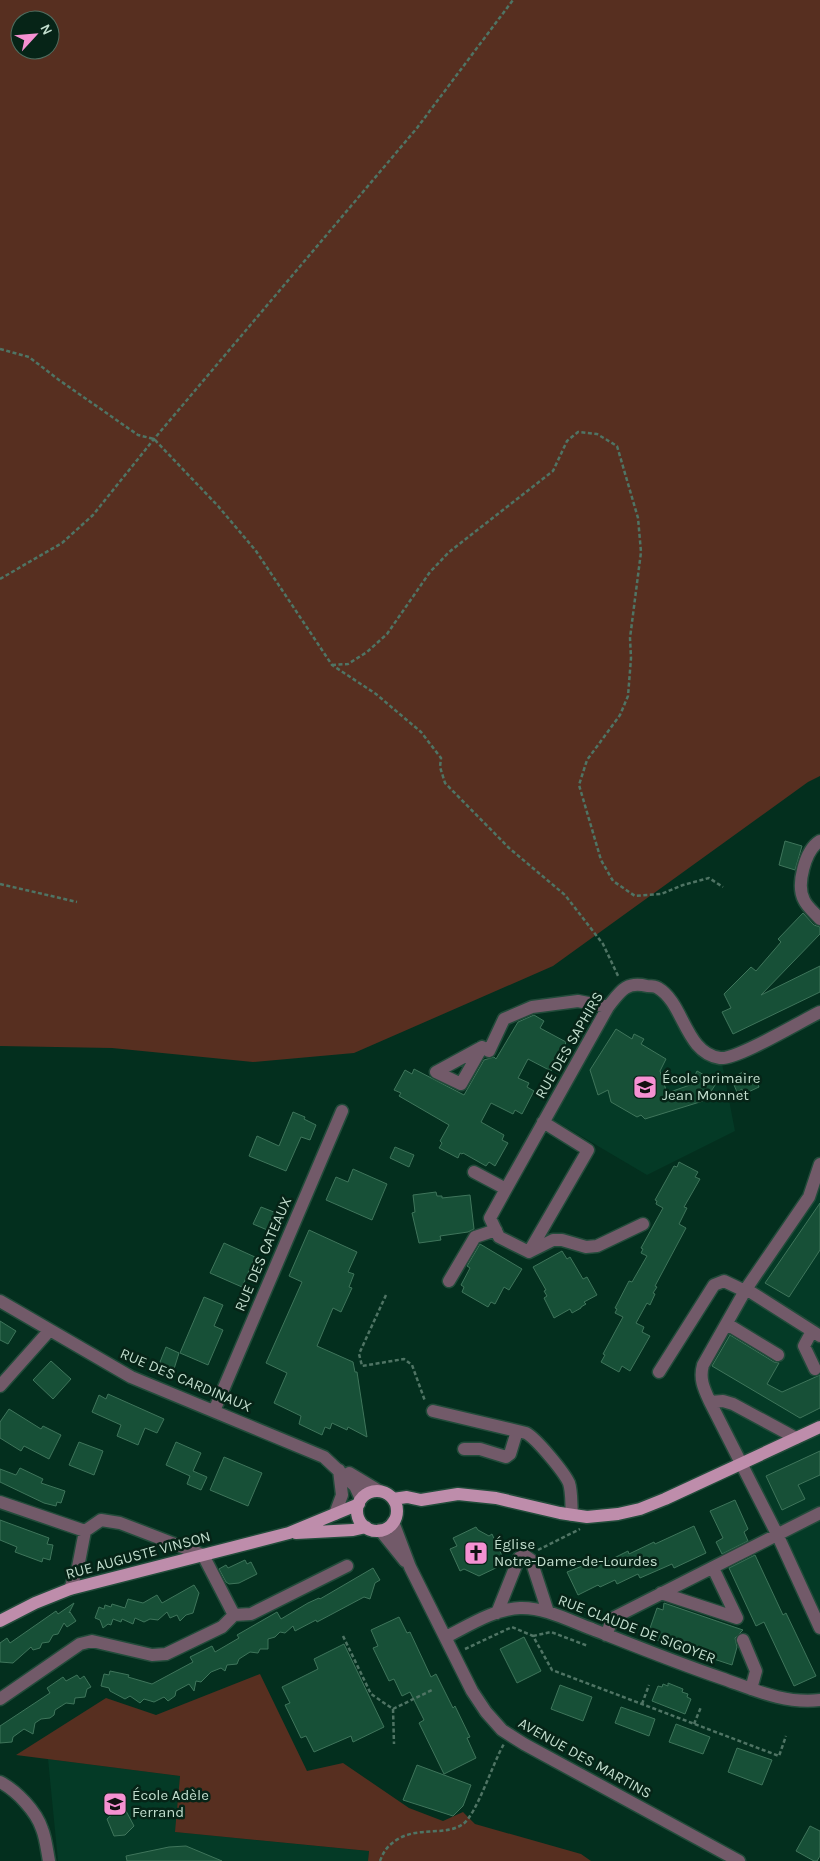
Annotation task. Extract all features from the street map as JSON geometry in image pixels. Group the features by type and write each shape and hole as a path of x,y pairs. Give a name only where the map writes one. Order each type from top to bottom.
{"main road":[{"path":"393,1499 408,1497 422,1500 458,1494 496,1498 576,1515 618,1514 640,1509 666,1499 820,1427"},
{"path":"379,1491 389,1495 397,1509 395,1518 390,1526 380,1530 366,1527 353,1530 289,1533 335,1514 360,1501 366,1494 379,1491"},
{"path":"395,1518 422,1500"},
{"path":"360,1501 358,1517 366,1527"},
{"name":"RUE AUGUSTE VINSON","path":"0,1621 35,1602 70,1589 289,1533"}],"street":[{"path":"820,841 816,843 807,858 801,878 804,900 820,919"},
{"name":"RUE DES SAPHIRS","path":"493,1224 506,1189 608,1007 623,988 638,984 658,988 671,1001 696,1044 708,1054 721,1058 739,1054 820,1012"},
{"path":"482,1047 489,1051 504,1018 532,1007 578,1001 608,1007"},
{"name":"RUE DES CATEAUX","path":"214,1410 342,1111"},
{"name":"RUE DES SAPHIRS","path":"529,1252 588,1150 544,1122"},
{"path":"820,1165 809,1197 745,1290 703,1365 701,1374 702,1384 710,1402 777,1534 820,1628"},
{"path":"474,1172 506,1189"},
{"path":"449,1281 475,1237 493,1224 499,1237 529,1252 553,1240 562,1240 586,1247 597,1246 643,1224"},
{"path":"659,1372 714,1286 724,1281 745,1290 816,1333 804,1346 815,1369"},
{"name":"RUE DES CARDINAUX","path":"0,1302 131,1378 214,1410 324,1457 355,1486 360,1501"},
{"path":"727,1324 778,1355"},
{"path":"0,1386 49,1331"},
{"path":"710,1402 723,1401 733,1404 796,1438"},
{"path":"434,1411 526,1433 536,1440 569,1484 576,1515"},
{"path":"464,1449 480,1450 506,1457 510,1454 517,1431"},
{"path":"335,1514 342,1495 337,1468"},
{"name":"RUE DES CARDINAUX","path":"337,1468 379,1491"},
{"path":"0,1502 85,1531"},
{"path":"606,1635 612,1618 820,1513"},
{"name":"AVENUE DES MARTINS","path":"395,1518 410,1567 472,1691 486,1712 502,1730 738,1861"},
{"path":"70,1589 78,1567 85,1531 101,1520 120,1523 203,1555 234,1615"},
{"name":"AVENUE DES MARTINS","path":"380,1530 410,1567"},
{"path":"497,1613 519,1558 524,1556 530,1558 548,1612"},
{"path":"0,1699 80,1644 92,1641 152,1655 166,1654 222,1627 234,1615 251,1614 347,1566"},
{"path":"661,1593 737,1618 713,1568"},
{"name":"RUE CLAUDE DE SIGOYER","path":"446,1637 497,1613 520,1608 548,1612 751,1690 802,1702 820,1700"},
{"path":"743,1640 756,1671 751,1690"},
{"path":"0,1782 6,1785 34,1814 43,1830 49,1861"}],"path":[{"path":"0,579 62,543 93,515 154,439 417,128 513,0"},
{"path":"0,349 29,357 78,394 138,435 154,439 218,506 256,551 332,665 376,694 421,732 441,758 440,767 445,783 509,848 565,895 603,944 623,988"},
{"path":"332,665 348,664 367,652 387,634 430,572 448,552 553,471 567,441 578,432 597,434 617,446 638,518 641,552 630,638 631,658 628,696 620,715 587,760 579,785 601,860 613,881 635,896 661,894 683,885 709,878 723,887"},
{"path":"0,884 77,902"},
{"path":"386,1295 359,1354 362,1366 404,1359 412,1365 426,1404 434,1411"},
{"path":"530,1558 540,1548 581,1528 576,1515"},
{"path":"454,1654 512,1627 533,1636 551,1632 588,1646"},
{"path":"343,1636 371,1694 393,1709"},
{"path":"533,1636 552,1670 779,1756 786,1736"},
{"path":"642,1704 649,1685"},
{"path":"393,1709 432,1690"},
{"path":"694,1724 701,1707"},
{"path":"393,1709 394,1744"},
{"path":"380,1861 387,1846 408,1834 450,1829 463,1824 472,1812 495,1760 510,1734"}],"shaded area":[{"path":"0,0 820,0 820,776 808,782 553,966 354,1053 253,1062 112,1048 0,1046"},
{"name":"École primaire Jean Monnet","path":"623,988 658,988 696,1044 721,1058 735,1131 647,1175 547,1116"},
{"path":"820,1184 820,1628 710,1402 703,1365"},
{"path":"260,1674 307,1771 343,1763 409,1808 443,1821 463,1812 475,1824 581,1854 591,1861 368,1861 369,1851 175,1832 180,1776 16,1755 106,1698 156,1715"},
{"name":"École Adèle Ferrand","path":"48,1759 180,1776 176,1832 369,1851 368,1861 58,1861"}],"building":[{"path":"785,841 802,846 795,870 779,865"},
{"path":"803,913 814,925 820,927 820,934 761,995 820,966 820,992 733,1034 722,1012 731,1008 724,994 751,967 756,971 781,942 778,939"},
{"path":"534,1015 544,1021 540,1028 566,1042 565,1045 571,1048 558,1072 552,1069 551,1071 528,1059 518,1078 529,1083 527,1087 534,1091 522,1114 515,1110 513,1114 491,1103 481,1122 504,1135 502,1140 508,1143 495,1166 489,1162 486,1166 463,1153 460,1153 458,1158 439,1148 442,1143 440,1141 449,1125 399,1096 401,1093 394,1090 405,1070 412,1074 414,1069 464,1095 484,1060 494,1057 496,1059 518,1022"},
{"path":"616,1029 632,1039 634,1034 644,1039 641,1044 666,1059 660,1071 667,1093 690,1085 697,1071 717,1082 708,1096 704,1096 703,1101 645,1119 641,1115 637,1117 611,1102 608,1090 598,1095 590,1070"},
{"path":"743,1072 746,1078 754,1074 759,1087 744,1094 742,1089 737,1092 731,1078"},
{"path":"293,1112 305,1117 304,1119 316,1125 310,1140 301,1137 286,1171 249,1156 257,1136 279,1146"},
{"path":"395,1147 414,1155 409,1167 390,1158"},
{"path":"679,1162 698,1172 695,1177 700,1179 684,1207 687,1208 679,1224 686,1228 655,1286 657,1287 653,1293 655,1294 650,1305 647,1303 636,1323 644,1327 642,1332 650,1336 630,1371 622,1366 619,1372 601,1362 605,1355 603,1354 623,1317 615,1313 617,1309 615,1308 629,1281 632,1282 647,1256 641,1253 643,1249 641,1248 663,1208 656,1204 657,1201 655,1200 674,1166 677,1167"},
{"path":"353,1169 387,1184 372,1220 326,1200 336,1177 348,1182"},
{"path":"436,1192 437,1196 442,1196 442,1198 470,1195 474,1229 468,1232 440,1236 441,1240 419,1243 412,1213 415,1212 413,1195"},
{"path":"820,1203 820,1250 789,1297 765,1283"},
{"path":"261,1207 279,1214 272,1232 253,1224"},
{"path":"309,1230 357,1252 348,1272 354,1274 349,1287 352,1288 341,1312 333,1308 317,1346 353,1362 355,1372 357,1372 367,1437 348,1427 347,1430 332,1423 330,1429 325,1427 322,1435 299,1424 301,1416 274,1403 287,1373 266,1363 302,1282 289,1276"},
{"path":"224,1243 255,1257 242,1287 210,1273"},
{"path":"480,1244 522,1269 509,1290 504,1287 495,1304 491,1302 488,1307 462,1292 464,1287 461,1285 470,1268 467,1266"},
{"path":"562,1251 567,1259 570,1257 583,1279 587,1277 597,1295 584,1302 586,1304 572,1313 570,1309 554,1318 544,1298 547,1296 544,1291 546,1290 533,1267"},
{"path":"204,1297 223,1305 214,1326 223,1330 208,1365 180,1353"},
{"path":"0,1321 16,1331 8,1344 0,1340"},
{"path":"730,1335 774,1362 779,1363 767,1384 782,1392 820,1375 820,1408 800,1418 712,1366"},
{"path":"166,1347 179,1353 174,1369 160,1362"},
{"path":"51,1361 71,1379 53,1399 33,1380"},
{"path":"108,1394 164,1419 157,1433 145,1428 138,1445 117,1436 121,1425 92,1412 99,1395 106,1399"},
{"path":"9,1409 41,1429 43,1426 61,1435 49,1459 24,1446 21,1451 0,1438 0,1422"},
{"path":"79,1442 103,1451 94,1475 69,1465"},
{"path":"176,1442 201,1453 193,1471 207,1477 201,1490 187,1484 190,1476 166,1465"},
{"path":"820,1451 820,1475 798,1485 805,1499 782,1510 766,1476"},
{"path":"224,1457 262,1473 248,1506 210,1490"},
{"path":"20,1468 43,1479 41,1483 65,1491 61,1503 57,1502 56,1506 44,1503 0,1482 0,1469 16,1475"},
{"path":"735,1500 748,1529 744,1532 748,1541 722,1554 716,1542 723,1538 710,1511"},
{"path":"0,1520 49,1538 47,1544 53,1545 50,1560 43,1558 42,1562 15,1552 17,1547 0,1540"},
{"path":"694,1526 706,1553 674,1568 672,1564 640,1578 638,1574 617,1584 615,1580 600,1587 598,1585 578,1595 567,1572 600,1559 602,1564 628,1551 629,1554"},
{"name":"Église Notre-Dame-de-Lourdes","path":"476,1527 489,1536 492,1534 503,1558 497,1560 500,1566 479,1576 464,1569 460,1571 450,1549 457,1546 453,1538"},
{"path":"755,1555 783,1615 786,1613 816,1676 794,1686 764,1622 756,1626 729,1568"},
{"path":"245,1560 247,1564 251,1562 257,1574 239,1583 229,1584 226,1582 219,1569 226,1565 228,1568"},
{"path":"373,1568 380,1580 375,1583 370,1599 364,1597 317,1622 316,1620 295,1631 293,1626 285,1633 280,1632 275,1637 268,1639 268,1649 260,1649 258,1653 250,1652 239,1659 237,1664 227,1665 225,1671 221,1668 211,1672 201,1682 196,1681 194,1691 189,1684 176,1691 175,1696 168,1701 164,1697 154,1702 144,1699 140,1703 130,1696 125,1699 110,1691 109,1688 101,1686 104,1674 109,1675 110,1671 129,1675 128,1677 152,1684 193,1662 190,1657 212,1646 215,1652 239,1638 237,1635 277,1612 281,1619"},
{"path":"194,1585 199,1593 193,1613 186,1615 180,1621 177,1615 170,1618 167,1612 158,1620 150,1619 144,1622 135,1618 133,1624 122,1619 121,1622 113,1619 111,1625 108,1624 103,1628 100,1620 95,1618 99,1607 104,1609 105,1605 111,1607 112,1604 125,1608 128,1599 143,1603 157,1595 162,1603"},
{"path":"74,1603 69,1613 76,1621 67,1627 64,1623 58,1634 53,1635 49,1642 42,1643 40,1648 33,1650 31,1647 13,1663 0,1662 0,1643 7,1638 10,1643 56,1611 58,1614"},
{"path":"664,1603 743,1630 735,1638 737,1647 732,1665 653,1639 655,1632 649,1631 657,1608 663,1610"},
{"path":"399,1617 407,1633 410,1632 431,1677 436,1674 453,1708 455,1706 470,1737 467,1738 476,1758 444,1774 419,1723 424,1720 410,1692 402,1696 394,1679 389,1681 373,1648 378,1646 371,1630"},
{"path":"524,1637 541,1671 517,1683 500,1649"},
{"path":"344,1644 384,1727 353,1742 351,1736 314,1752 306,1736 301,1738 285,1705 290,1703 282,1687 318,1669 314,1659"},
{"path":"77,1675 80,1679 84,1676 91,1687 87,1689 85,1697 75,1698 74,1704 66,1703 55,1710 54,1715 50,1718 41,1719 35,1723 33,1734 24,1729 13,1737 12,1742 0,1743 0,1726 50,1693 47,1688 63,1677 66,1681"},
{"path":"668,1683 683,1689 682,1692 688,1694 687,1697 691,1699 685,1714 652,1701 658,1686 662,1687 663,1684 668,1686"},
{"path":"560,1685 592,1697 583,1721 551,1709"},
{"path":"621,1707 655,1719 649,1736 615,1723"},
{"path":"676,1724 710,1737 703,1754 669,1742"},
{"path":"737,1748 772,1760 762,1785 728,1772"},
{"path":"417,1765 471,1785 463,1806 453,1816 403,1800"},
{"path":"126,1811 134,1826 125,1835 114,1836 107,1819 115,1812"},
{"path":"810,1826 820,1831 820,1856 817,1861 796,1851"},
{"path":"186,1846 222,1861 127,1861 126,1856 169,1847"}],"place":[{"name":"École primaire Jean Monnet","path":"645,1087"},
{"name":"Église Notre-Dame-de-Lourdes","path":"476,1553"},
{"name":"École Adèle Ferrand","path":"115,1804"}]}
